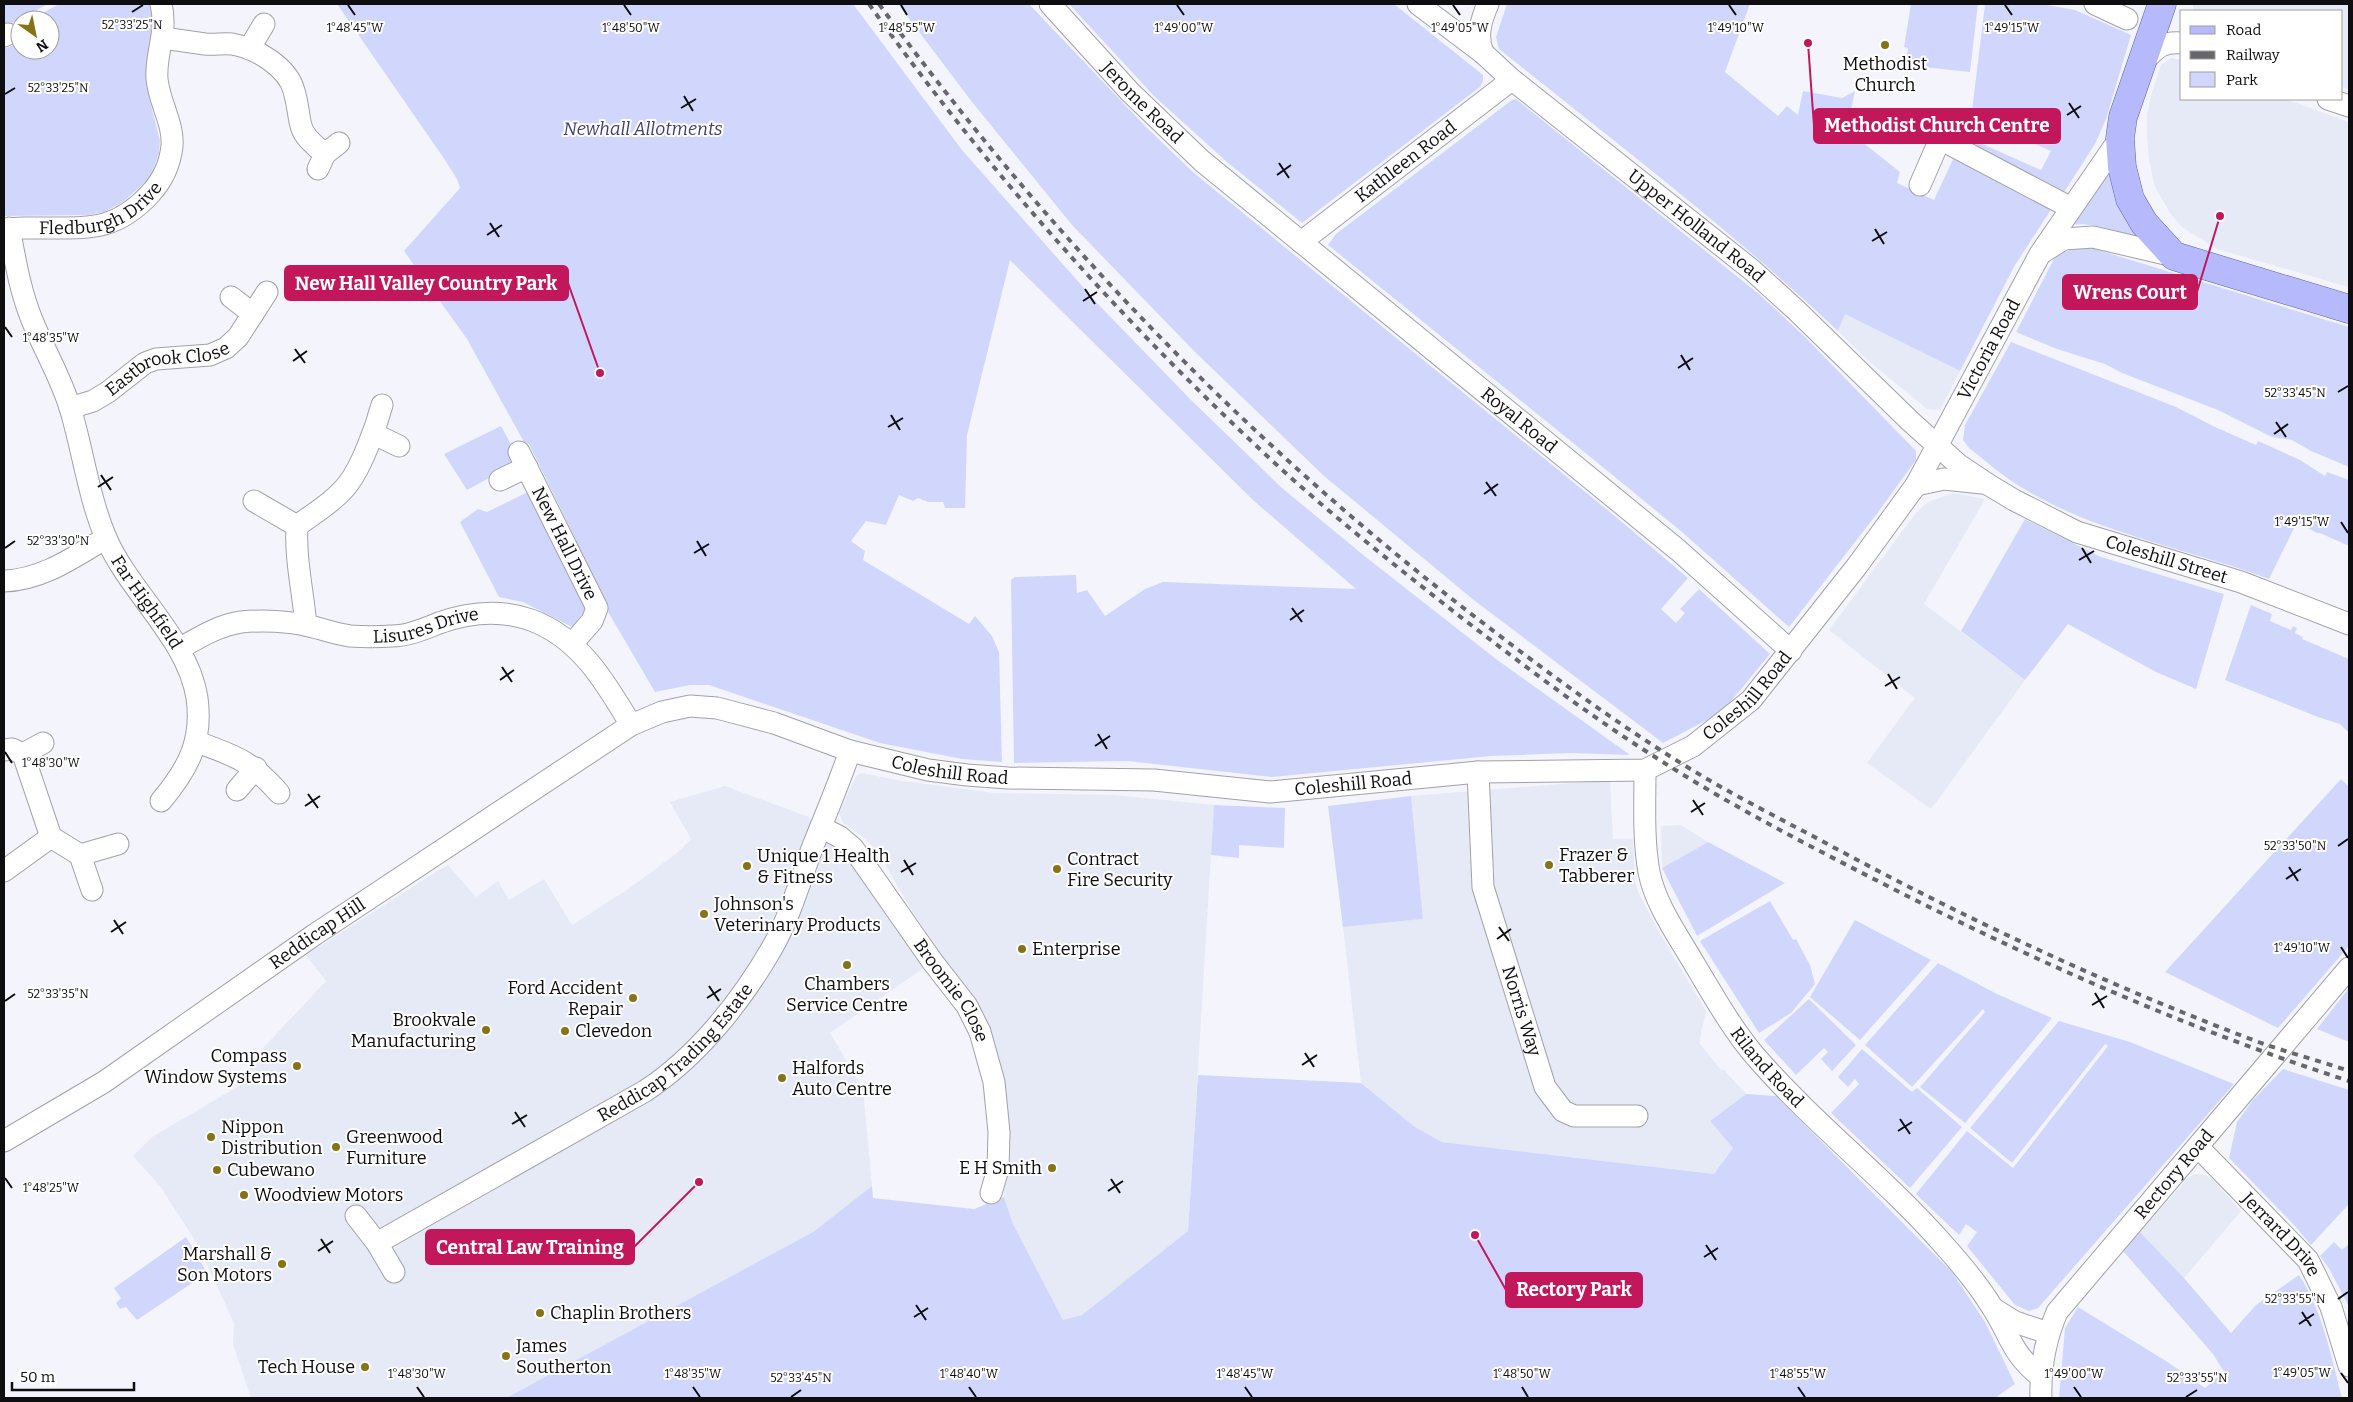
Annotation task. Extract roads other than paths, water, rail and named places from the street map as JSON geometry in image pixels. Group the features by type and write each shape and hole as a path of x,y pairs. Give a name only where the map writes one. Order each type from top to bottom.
{"main road":[{"path":"2161,6 2123,117 2120,138 2122,167 2130,199 2144,223 2174,256"},
{"name":"Victoria Road","path":"2174,256 2349,309"}],"street":[{"name":"Fledburgh Drive","path":"6,229 102,226 121,219 142,203 159,184 168,163 172,145 170,127 157,79 163,38 161,4"},
{"name":"Jerome Road","path":"1050,4 1130,92 1202,161 1241,193"},
{"name":"Upper Holland Road","path":"1418,4 1483,53 1510,78 1752,270 1938,446"},
{"path":"1483,53 1478,40 1488,4"},
{"path":"2095,4 2127,19"},
{"path":"2161,6 2171,28 2180,35"},
{"path":"249,49 264,24"},
{"path":"163,38 207,44 232,44 249,49 281,69 294,90 301,131 311,143 327,155"},
{"path":"2142,63 2157,48 2168,42 2180,43"},
{"name":"Kathleen Road","path":"1301,242 1505,85 1510,78"},
{"path":"2331,100 2349,106"},
{"name":"Victoria Road","path":"1938,446 2002,322 2040,254 2120,138"},
{"path":"1920,185 1940,140 2071,208"},
{"name":"Royal Road","path":"1241,193 1678,550 1791,651"},
{"name":"Far Highfield","path":"6,229 31,318 70,408 98,515 106,538 125,572 179,649 190,673 197,698 197,742 181,777 161,801"},
{"name":"Victoria Road","path":"2040,254 2064,239 2078,236 2093,237 2174,256"},
{"name":"Eastbrook Close","path":"70,408 93,401 108,392 145,363 156,359 210,355 226,348 238,337 267,292"},
{"path":"231,297 253,314"},
{"path":"297,526 334,498 349,483 374,434 382,405"},
{"path":"374,434 399,446"},
{"name":"Coleshill Street","path":"1938,446 1959,465 2014,500 2077,532 2241,582 2349,624"},
{"name":"Coleshill Road","path":"631,725 662,712 690,706 717,708 774,723 850,751 890,762 967,775 1154,780 1270,792 1478,772 1646,770 1692,746 1723,724 1751,700 1791,651 1916,485 1938,446"},
{"name":"New Hall Drive","path":"500,480 523,459 597,608 592,621 572,644"},
{"name":"Coleshill Street","path":"1916,485 1944,478 1990,485"},
{"path":"254,500 297,526"},
{"path":"297,526 296,550 302,583 306,625"},
{"path":"4,581 17,581 44,574 106,538"},
{"name":"Lisures Drive","path":"179,649 202,635 240,622 306,625 349,636 394,636 413,633 467,614 497,612 531,620 553,630 572,644 600,676 631,725"},
{"name":"Reddicap Hill","path":"4,1141 104,1082 314,935 631,725"},
{"path":"197,742 237,756 256,768 279,793"},
{"path":"43,743 14,752 50,837 80,855 92,890"},
{"name":"Reddicap Trading Estate","path":"377,1243 645,1090 671,1073 736,1002 773,947 834,796 850,751"},
{"path":"237,790 256,768"},
{"name":"Riland Road","path":"1646,770 1645,820 1649,873 1659,900 1672,926 1725,1014 1756,1057 1804,1108 1942,1243 1978,1285 1994,1309 2012,1346 2025,1364 2041,1377"},
{"name":"Norris Way","path":"1478,772 1483,887 1545,1087 1563,1111 1574,1116 1638,1116"},
{"name":"Broomie Close","path":"821,827 840,837 853,848 967,1006 980,1032 994,1082 999,1132 998,1169 991,1193"},
{"path":"4,871 50,837"},
{"path":"80,855 118,844"},
{"name":"Rectory Road","path":"2041,1398 2041,1377 2048,1334 2057,1312 2349,968"},
{"name":"Jerrard Drive","path":"2198,1146 2308,1260 2345,1336 2349,1366"},
{"path":"356,1216 377,1243 394,1272"},
{"name":"Riland Road","path":"1994,1309 2016,1322 2048,1334"}],"railway":[{"path":"869,4 962,127 1061,246 1113,303 1222,413 1278,466 1389,560 1555,688 1630,741 1707,789 1787,834 1926,906 2044,962 2164,1014 2349,1081"},
{"path":"879,4 945,91 1014,176 1086,258 1160,337 1238,414 1318,487 1401,558 1556,678 1628,728 1712,782 1983,924 2093,974 2204,1021 2261,1043 2349,1071"}],"place":[{"name":"Methodist Church Centre","path":"1808,43"},
{"name":"Methodist Church","path":"1885,45"},
{"name":"Wrens Court","path":"2220,216"},
{"name":"New Hall Valley Country Park","path":"600,373"},
{"name":"Frazer & Tabberer","path":"1549,865"},
{"name":"Unique 1 Health & Fitness","path":"747,866"},
{"name":"Contract Fire Security","path":"1057,869"},
{"name":"Johnson's Veterinary Products","path":"704,914"},
{"name":"Enterprise","path":"1022,949"},
{"name":"Chambers Service Centre","path":"847,965"},
{"name":"Ford Accident Repair","path":"633,998"},
{"name":"Brookvale Manufacturing","path":"486,1030"},
{"name":"Clevedon","path":"565,1031"},
{"name":"Compass Window Systems","path":"297,1066"},
{"name":"Halfords Auto Centre","path":"782,1078"},
{"name":"Nippon Distribution","path":"211,1137"},
{"name":"Greenwood Furniture","path":"336,1147"},
{"name":"E H Smith","path":"1052,1168"},
{"name":"Cubewano","path":"217,1170"},
{"name":"Central Law Training","path":"699,1182"},
{"name":"Woodview Motors","path":"244,1195"},
{"name":"Rectory Park","path":"1475,1235"},
{"name":"Marshall & Son Motors","path":"282,1264"},
{"name":"Chaplin Brothers","path":"540,1313"},
{"name":"James Southerton","path":"506,1356"},
{"name":"Tech House","path":"365,1367"}],"park label":[{"name":"Newhall Allotments","path":"643,129"}]}
